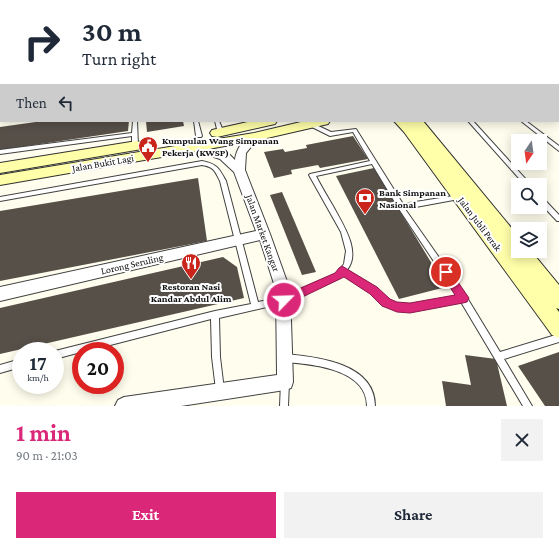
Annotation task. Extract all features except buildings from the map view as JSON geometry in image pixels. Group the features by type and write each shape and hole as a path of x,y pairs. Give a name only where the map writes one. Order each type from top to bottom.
{"street":[{"name":"Jalan Bukit Lagi","path":"0,168 135,140 196,142 219,127 317,122"},
{"name":"Jalan Jubli Perak","path":"402,122 409,129 559,328"},
{"name":"Jalan Jubli Perak","path":"417,122 511,240"},
{"name":"Jalan Bukit Lagi","path":"0,180 196,142 259,126"},
{"path":"239,170 241,152 259,126"},
{"path":"196,142 224,156 239,170"},
{"name":"Jalan Market Kangar","path":"239,170 280,280 284,300 285,382"},
{"name":"Lorong Seruling","path":"0,294 264,234"},
{"path":"526,258 559,300"},
{"path":"124,406 285,382"}],"lane":[{"path":"0,152 135,140 135,122"},
{"path":"196,122 196,142"},
{"path":"317,122 330,134 354,130 401,207 463,298 528,406"},
{"path":"471,122 522,178"},
{"path":"524,122 559,150"},
{"path":"64,353 215,315 284,300 338,276 347,265 349,251 344,232 312,175 373,162"},
{"path":"0,199 202,163 212,165 217,169 223,181 255,306"},
{"path":"401,207 460,197"},
{"path":"547,206 559,219"},
{"path":"342,271 374,291 386,303 397,307 410,308 463,298"},
{"path":"215,315 216,357 220,392"},
{"path":"498,356 559,338"},
{"path":"284,358 321,361 348,372 360,379 369,394 371,406"},
{"path":"0,368 12,365"},
{"path":"284,406 285,382"}],"place":[{"name":"Kumpulan Wang Simpanan Pekerja (KWSP)","path":"148,163"},
{"name":"Bank Simpanan Nasional","path":"365,215"},
{"name":"Restoran Nasi Kandar Abdul Alim","path":"191,280"}],"route":[{"path":"284,300 338,276 342,271 374,291 386,303 397,307 410,308 463,298 446,272"}]}
